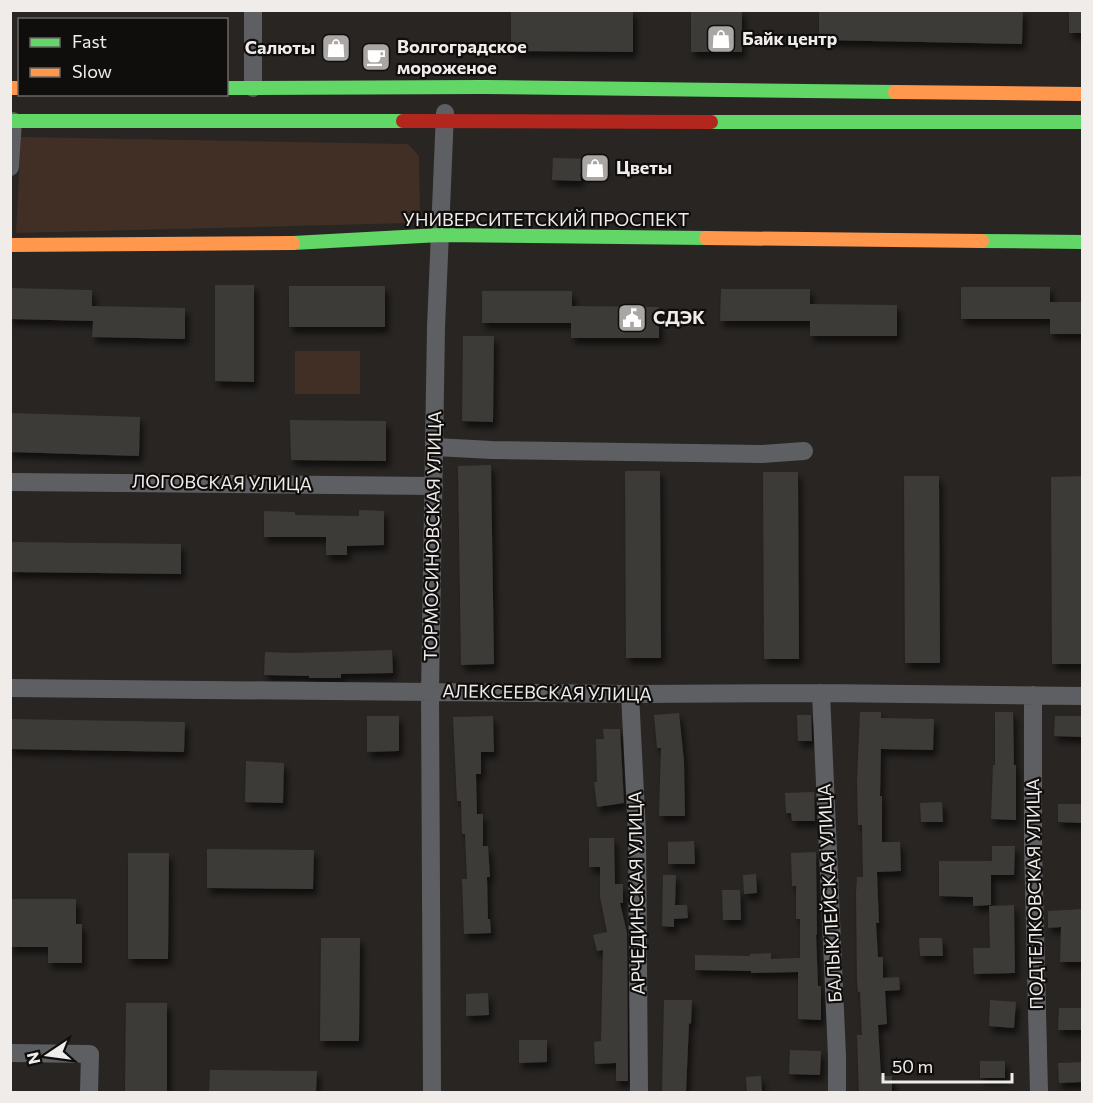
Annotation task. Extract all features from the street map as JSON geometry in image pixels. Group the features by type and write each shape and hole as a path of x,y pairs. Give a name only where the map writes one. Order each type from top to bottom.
{"main road":[{"path":"228,88 445,87 1083,94"},
{"path":"12,121 1083,122"},
{"name":"УНИВЕРСИТЕТСКИЙ ПРОСПЕКТ","path":"10,245 273,244 441,235 1083,242"}],"street":[{"path":"252,10 253,87"},
{"name":"ТОРМОСИНОВСКАЯ УЛИЦА","path":"432,1092 430,692 436,327 445,87"},
{"path":"10,167 12,121"},
{"path":"435,447 492,450 762,453 804,451"},
{"name":"ЛОГОВСКАЯ УЛИЦА","path":"10,482 434,486"},
{"name":"АЛЕКСЕЕВСКАЯ УЛИЦА","path":"10,688 1083,696"},
{"name":"БАЛЫКЛЕЙСКАЯ УЛИЦА","path":"820,693 837,1092"},
{"name":"АРЧЕДИНСКАЯ УЛИЦА","path":"630,694 637,833 639,1092"},
{"name":"ПОДТЕЛКОВСКАЯ УЛИЦА","path":"1033,695 1033,846 1039,1092"},
{"path":"10,1053 90,1054 89,1092"}],"shaded area":[{"path":"21,137 408,144 419,156 420,215 410,223 16,233"},
{"path":"295,351 360,351 360,394 295,394"}],"building":[{"path":"511,10 633,10 633,52 511,51"},
{"path":"691,10 742,10 742,52 691,52"},
{"path":"819,10 1023,10 1022,44 819,40"},
{"path":"1069,10 1083,10 1083,33 1069,33"},
{"path":"553,158 603,159 603,174 580,174 581,181 552,180"},
{"path":"215,285 254,285 254,382 215,381"},
{"path":"289,286 385,286 385,327 289,327"},
{"path":"961,287 1050,287 1050,302 1083,302 1083,334 1050,334 1050,319 961,319"},
{"path":"10,288 92,290 92,306 185,308 185,339 92,337 93,321 10,319"},
{"path":"721,289 810,289 810,304 897,305 897,336 810,336 810,321 720,321"},
{"path":"482,291 572,291 572,306 659,307 659,338 571,338 571,323 482,323"},
{"path":"463,336 494,336 493,422 462,421"},
{"path":"10,413 140,417 139,456 10,452"},
{"path":"290,420 386,421 386,461 291,460"},
{"path":"491,465 494,664 461,665 458,466"},
{"path":"625,471 660,471 661,658 626,658"},
{"path":"763,472 798,472 799,659 764,659"},
{"path":"904,476 939,476 940,663 905,663"},
{"path":"1083,476 1083,664 1052,664 1051,477"},
{"path":"359,510 384,511 384,545 347,546 347,555 326,555 326,537 264,537 264,511 295,512 295,515 359,516"},
{"path":"10,542 181,544 181,574 10,572"},
{"path":"392,650 393,673 341,674 341,678 264,675 265,652"},
{"path":"860,712 881,712 881,718 934,719 933,750 881,749 882,842 900,842 901,871 877,872 878,957 883,957 883,978 899,977 900,990 885,991 887,1024 878,1025 881,1076 892,1076 892,1091 859,1092 857,1035 862,1035 860,992 858,992 857,979 856,893 857,877 863,877 862,825 858,825 857,781"},
{"path":"995,712 1013,712 1016,820 991,819 993,765 995,765"},
{"path":"679,713 684,761 685,816 659,816 661,748 657,748 654,715"},
{"path":"797,715 811,715 812,741 798,741"},
{"path":"367,716 399,716 399,751 367,752"},
{"path":"493,716 494,752 481,752 481,774 476,774 477,814 483,814 483,846 488,846 490,877 487,877 488,919 490,919 491,933 464,934 462,879 467,879 465,834 462,834 461,801 457,801 453,717"},
{"path":"1055,716 1083,716 1083,737 1054,736"},
{"path":"10,719 185,722 184,752 10,749"},
{"path":"603,729 620,729 624,803 597,807 594,782 597,782 596,739 604,739"},
{"path":"246,761 284,763 283,803 245,802"},
{"path":"814,792 815,821 792,821 791,813 786,813 785,793"},
{"path":"942,802 943,822 921,822 920,803"},
{"path":"1058,804 1083,804 1083,823 1058,822"},
{"path":"589,838 614,838 615,884 623,884 623,903 620,903 627,933 628,1081 616,1081 616,1063 595,1064 594,1042 601,1041 603,950 597,951 593,935 607,932 600,897 600,867 589,867"},
{"path":"694,841 695,864 668,864 668,842"},
{"path":"992,846 1015,846 1014,875 991,875 991,905 973,906 973,897 939,896 939,861 992,861"},
{"path":"207,849 314,850 313,889 207,888"},
{"path":"816,852 816,934 818,986 821,986 821,1020 798,1019 798,972 751,973 751,971 695,970 695,955 750,956 750,954 771,953 771,959 800,958 800,919 796,919 796,886 792,886 791,853"},
{"path":"128,853 169,853 168,959 128,959"},
{"path":"756,874 757,893 744,894 743,875"},
{"path":"663,875 676,875 675,905 687,905 688,918 674,919 674,927 662,926"},
{"path":"722,890 740,890 741,920 723,920"},
{"path":"10,899 76,899 76,924 82,924 82,963 48,963 48,947 10,947"},
{"path":"1014,905 1015,973 974,974 973,948 990,948 989,906"},
{"path":"1083,909 1083,962 1060,962 1061,927 1048,928 1048,911"},
{"path":"321,938 360,938 359,1041 320,1041"},
{"path":"919,938 942,938 943,956 920,956"},
{"path":"488,993 489,1015 466,1016 466,994"},
{"path":"664,1000 692,1000 686,1092 662,1092"},
{"path":"990,1000 1016,1002 1014,1028 989,1026"},
{"path":"126,1003 167,1003 167,1092 125,1092"},
{"path":"1059,1008 1083,1008 1083,1030 1058,1030"},
{"path":"519,1040 547,1040 547,1062 519,1063"},
{"path":"790,1050 821,1051 820,1075 789,1074"},
{"path":"980,1061 1005,1061 1005,1078 980,1078"},
{"path":"1083,1062 1083,1082 1059,1083 1058,1063"},
{"path":"210,1070 317,1071 316,1092 209,1092"},
{"path":"761,1076 762,1092 747,1092 746,1077"}],"traffic: fast":[{"path":"228,88 483,87 895,92"},
{"path":"10,121 403,121"},
{"path":"711,122 1082,122"},
{"path":"293,243 440,235 706,238"},
{"path":"982,241 1082,242"}],"traffic: slow":[{"path":"10,88 18,88"},
{"path":"895,92 1082,94"},
{"path":"706,238 982,241"},
{"path":"10,245 293,243"}],"traffic: jam":[{"path":"403,121 711,122"}],"place":[{"name":"Байк центр","path":"721,39"},
{"name":"Салюты","path":"336,48"},
{"name":"Волгоградское мороженое","path":"376,57"},
{"name":"Цветы","path":"595,168"},
{"name":"СДЭК","path":"632,318"}]}
